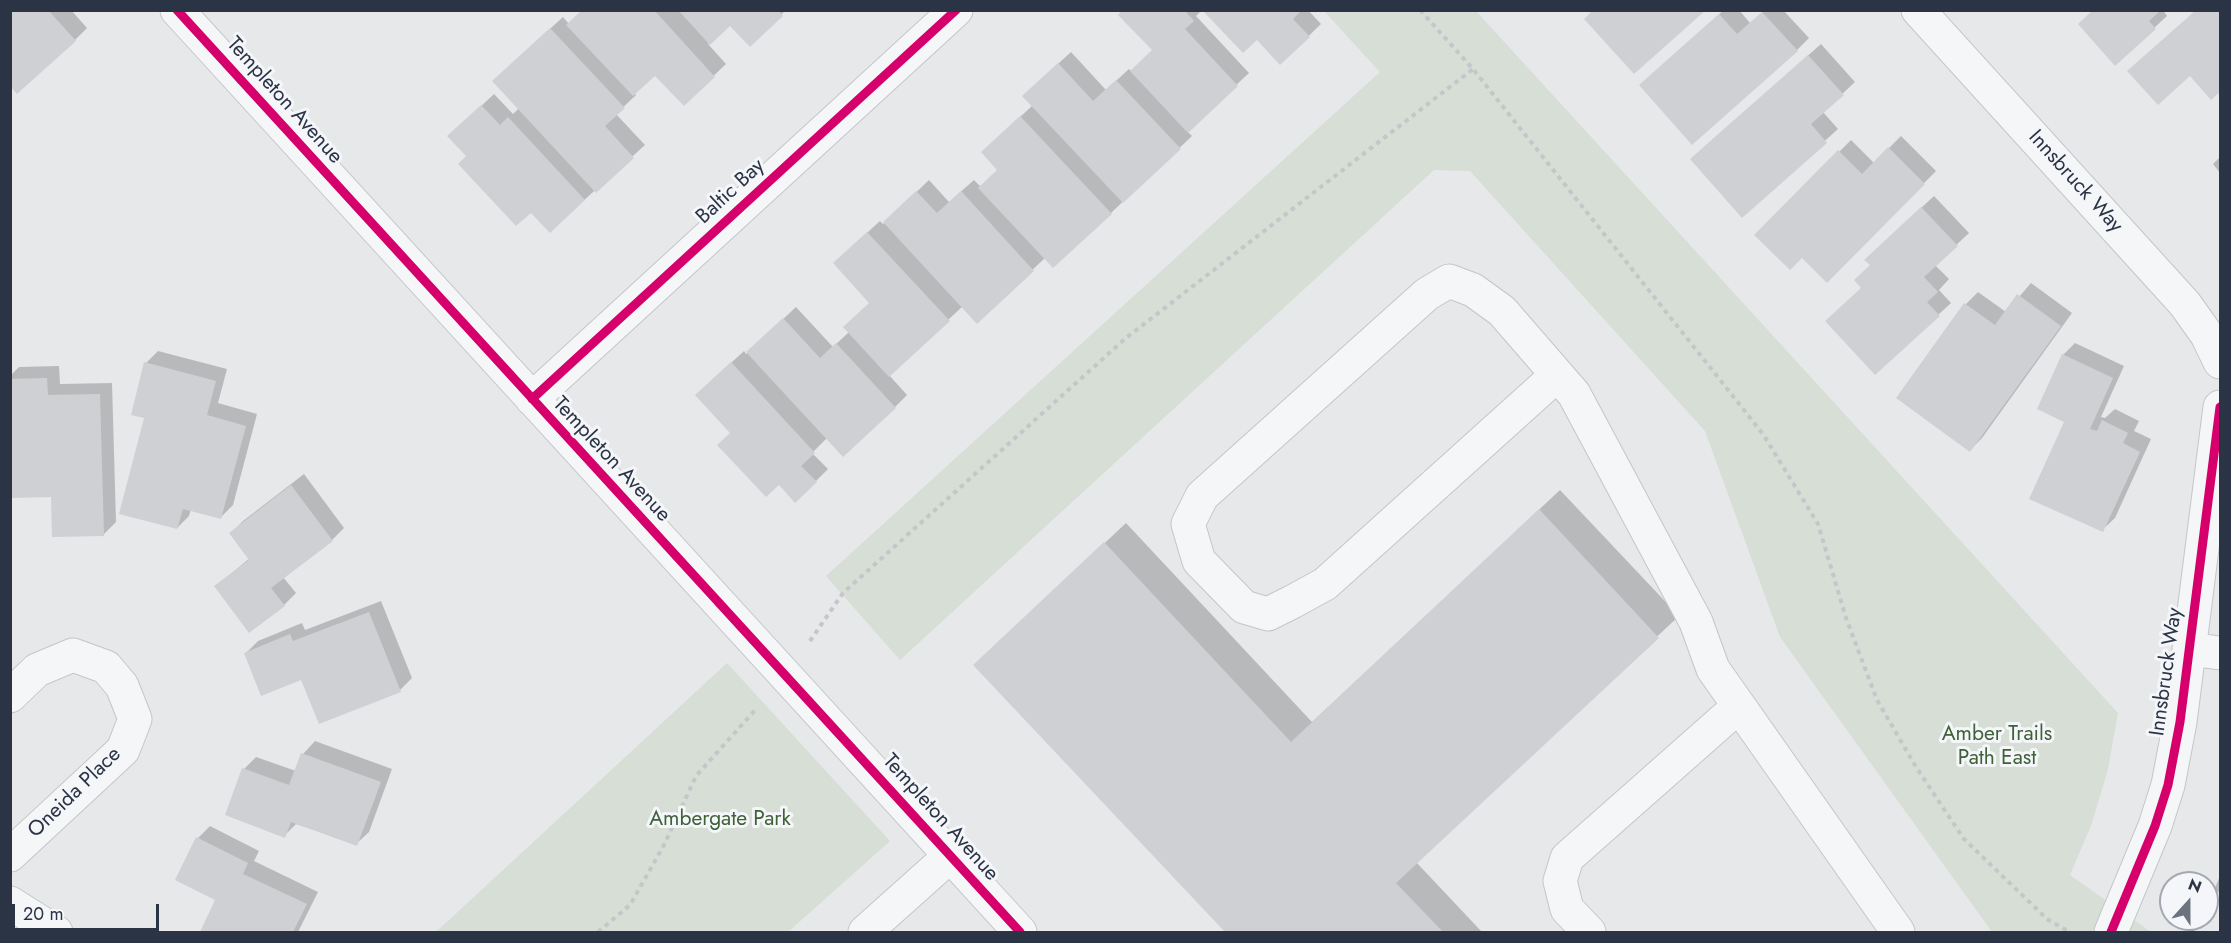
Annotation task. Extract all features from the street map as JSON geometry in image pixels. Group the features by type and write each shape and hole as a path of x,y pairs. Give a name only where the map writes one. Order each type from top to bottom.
{"street":[{"name":"Templeton Avenue","path":"177,10 1020,933"},
{"name":"Baltic Bay","path":"532,399 956,10"},
{"name":"Innsbruck Way","path":"1918,10 2185,304 2207,335 2220,362"},
{"path":"1557,375 1325,584 1292,602 1268,614 1244,608 1199,561 1188,524 1202,496 1427,294 1449,281 1473,290 1502,311 1574,394 1696,622 1713,669 1898,933"},
{"name":"Innsbruck Way","path":"2111,933 2155,826 2168,785 2180,722 2205,651 2220,407"},
{"name":"Oneida Place","path":"10,696 37,670 73,655 106,667 122,686 135,719 123,750 10,855"},
{"path":"1589,933 1567,909 1560,881 1567,858 1739,706"},
{"path":"865,933 950,856"},
{"path":"10,903 56,933"}],"path":[{"path":"1420,10 1473,69 1763,434 1818,524 1846,618 1878,700 1916,767 1964,839 2047,919 2070,933"},
{"path":"598,933 630,905 664,845 696,776 785,676 843,593 1126,338 1473,69"}],"green space":[{"name":"Amber Trails Path East","path":"1324,11 1476,11 2118,713 2108,769 2092,823 2070,875 2151,932 1992,932 1780,637 1705,431 1470,171 1434,170 900,660 826,576 1380,72"},
{"name":"Ambergate Park","path":"727,663 890,841 788,932 436,932"}],"building":[{"path":"10,10 48,10 76,41 17,94 10,86"},
{"path":"582,10 654,10 715,77 684,106 655,76 633,96 566,25"},
{"path":"678,10 778,10 783,16 750,47 730,26 710,45"},
{"path":"1122,10 1184,10 1194,21 1185,29 1238,86 1188,133 1130,71 1152,50 1118,15"},
{"path":"1202,10 1302,10 1293,19 1310,37 1280,65 1257,40 1243,53"},
{"path":"1593,10 1706,10 1634,74 1584,19"},
{"path":"2093,10 2161,10 2149,21 2156,29 2115,66 2078,24"},
{"path":"2196,10 2220,10 2220,92 2211,100 2190,76 2158,105 2127,71"},
{"path":"1762,12 1798,51 1692,145 1639,85 1719,14 1737,34"},
{"path":"550,28 625,108 605,126 634,158 596,193 492,81"},
{"path":"1808,55 1844,95 1811,124 1827,143 1742,218 1690,159"},
{"path":"1058,63 1093,101 1116,80 1181,149 1123,203 1022,96"},
{"path":"481,105 500,125 508,117 585,200 550,233 531,213 516,226 458,164 466,156 447,136"},
{"path":"1020,116 1112,214 1053,268 978,188 997,170 981,152"},
{"path":"1888,147 1925,184 1827,283 1802,258 1790,270 1754,235 1838,150 1862,174"},
{"path":"916,191 937,213 961,191 1034,271 977,324 883,222"},
{"path":"1921,207 1958,246 1924,277 1938,292 1927,302 1940,316 1875,375 1825,321 1861,288 1854,280 1870,265 1864,260"},
{"path":"867,232 950,321 889,377 843,327 869,303 833,263"},
{"path":"2017,294 2061,326 1970,452 1896,398 1964,303 1995,325"},
{"path":"783,318 820,358 836,343 896,408 843,457 746,352"},
{"path":"2062,354 2113,378 2090,429 2097,431 2102,420 2128,433 2123,443 2140,452 2103,532 2029,499 2064,422 2037,409"},
{"path":"144,362 216,381 207,415 246,426 221,519 183,509 177,529 119,514 144,418 131,415"},
{"path":"731,362 815,453 801,466 817,482 795,503 779,485 766,497 717,445 730,433 695,395"},
{"path":"47,378 48,395 100,394 104,536 52,537 51,497 10,498 10,379"},
{"path":"291,485 333,541 271,588 285,606 249,633 214,586 249,560 229,533"},
{"path":"1539,509 1659,638 1396,883 1443,932 1225,932 973,665 1104,542 1291,742"},
{"path":"369,612 401,692 319,724 301,680 261,696 244,653 290,634 293,641"},
{"path":"301,753 381,782 357,846 291,822 285,838 225,815 242,768 289,785"},
{"path":"196,837 248,863 243,874 307,904 293,932 200,932 215,900 175,880"}],"cycle path":[{"path":"177,10 1020,932"},
{"path":"532,399 956,10"},
{"path":"2111,932 2155,826 2168,785 2180,722 2220,407"}]}
